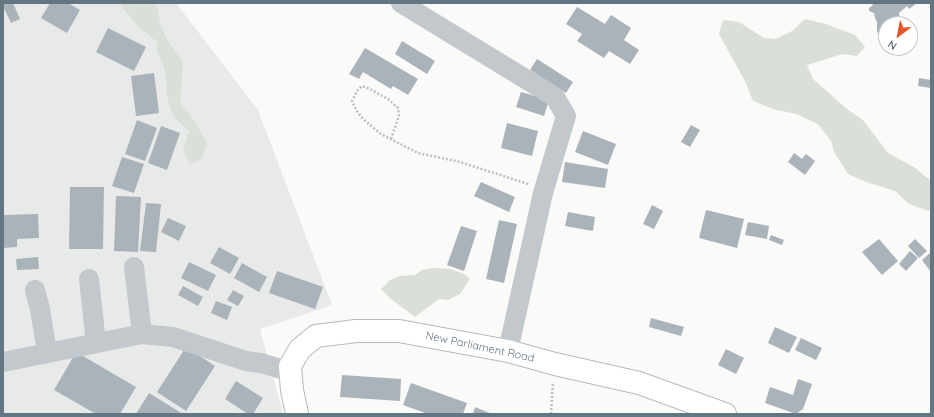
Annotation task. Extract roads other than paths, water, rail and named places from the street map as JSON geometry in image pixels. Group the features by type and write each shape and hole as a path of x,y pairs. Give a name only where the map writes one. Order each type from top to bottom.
{"main road":[{"name":"New Parliament Road","path":"297,414 292,390 290,366 300,349 316,336 356,330 399,332 508,351 555,364 639,383 725,414"}],"street":[{"path":"401,3 555,97 566,116 544,191 508,351"},
{"path":"134,267 142,334"},
{"path":"89,278 96,343"},
{"path":"35,290 40,309 47,352"},
{"path":"3,362 142,334 173,337 246,361 260,363 291,372"}]}
